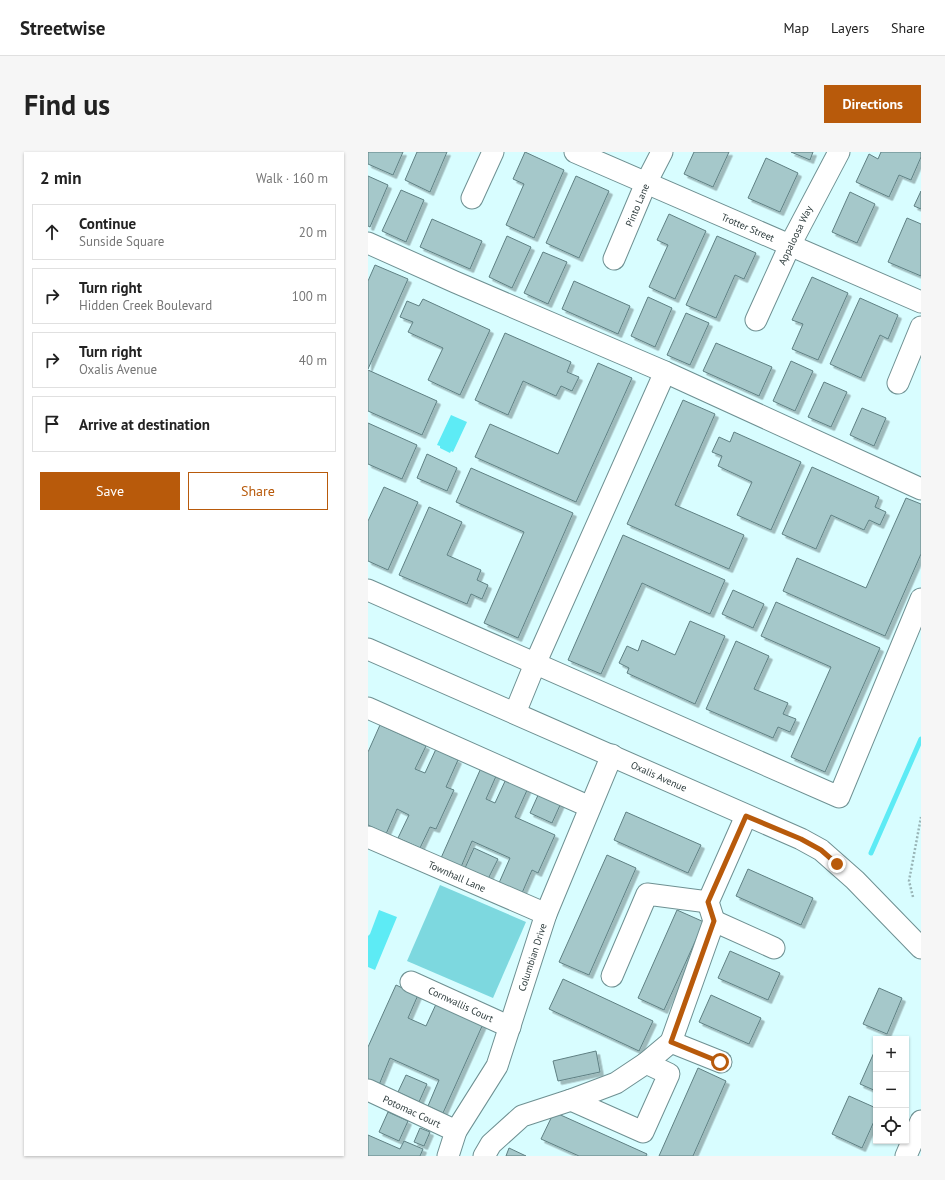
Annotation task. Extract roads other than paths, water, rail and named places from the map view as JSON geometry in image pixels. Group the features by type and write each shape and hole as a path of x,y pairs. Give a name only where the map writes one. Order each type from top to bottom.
{"street":[{"path":"472,198 493,152"},
{"name":"Trotter Street","path":"575,152 921,302"},
{"name":"Pinto Lane","path":"614,259 646,183 662,152"},
{"name":"Appaloosa Way","path":"756,320 790,245 839,152"},
{"path":"368,243 665,372 921,489"},
{"path":"898,384 921,327"},
{"path":"515,713 535,664 665,372"},
{"path":"368,590 839,797 921,599"},
{"name":"Oxalis Avenue","path":"369,651 612,755 746,816 801,839 821,850 855,880 921,948"},
{"path":"368,708 590,807"},
{"name":"Columbian Drive","path":"448,1156 456,1131 497,1066 546,914 612,755"},
{"path":"484,1156 491,1144 522,1116 616,1083 646,1063 671,1042 711,912 746,816"},
{"name":"Townhall Lane","path":"368,837 546,914"},
{"path":"612,976 647,894 711,912 774,948"},
{"name":"Cornwallis Court","path":"411,982 510,1027"},
{"path":"671,1042 720,1062"},
{"path":"571,1100 643,1132 669,1074 646,1063"},
{"name":"Potomac Court","path":"368,1090 456,1131"},
{"path":"906,1156 921,1121"}],"waterway":[{"path":"871,853 921,739"}]}
